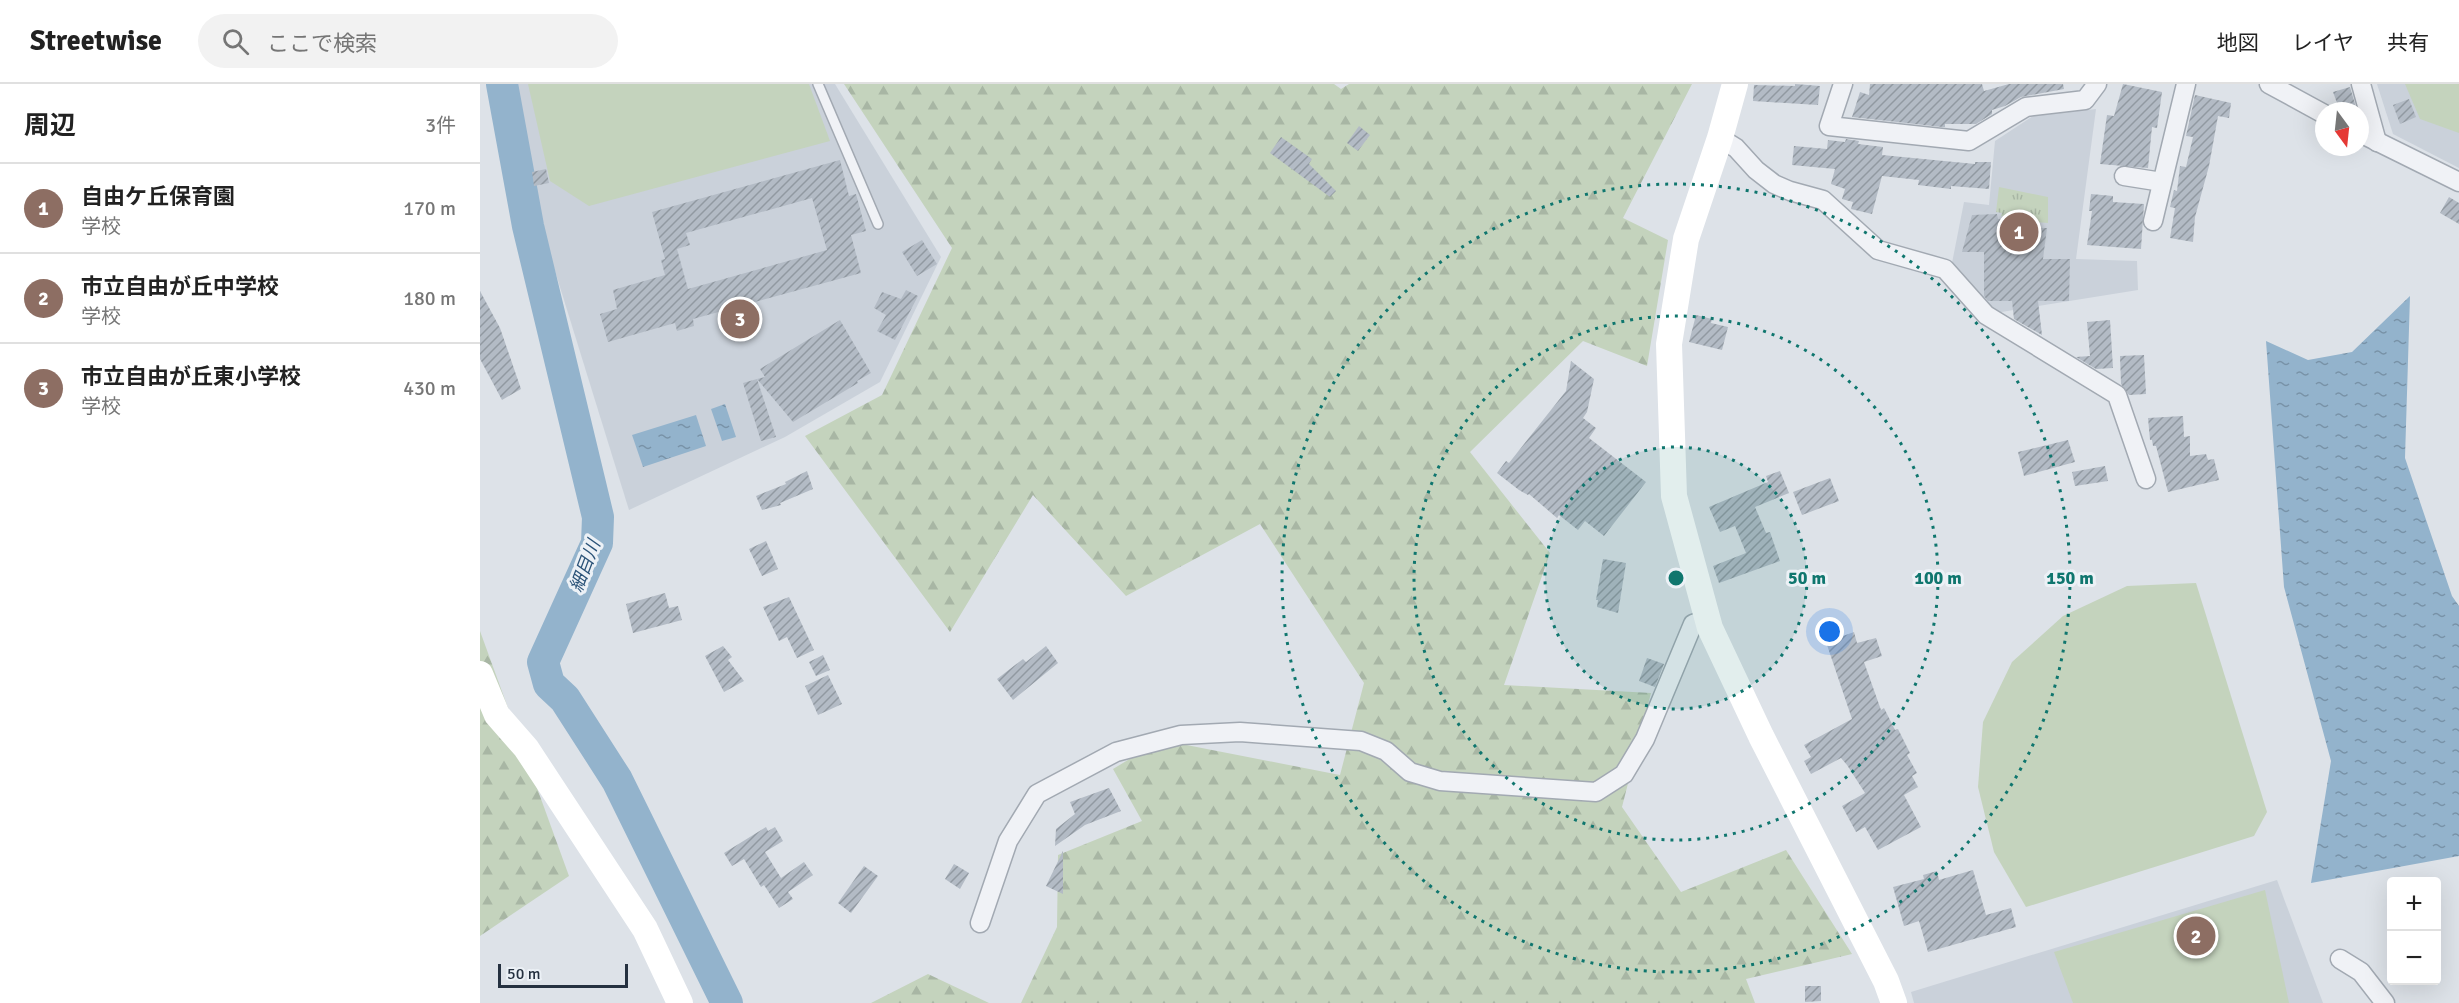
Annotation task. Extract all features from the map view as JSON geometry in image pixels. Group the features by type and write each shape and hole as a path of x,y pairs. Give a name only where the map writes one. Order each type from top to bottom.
{"street":[{"path":"1735,84 1720,138 1686,239 1669,344 1674,496 1707,619 1761,736 1886,981 1894,1003"},
{"path":"1843,84 1829,126 1969,141 2026,107 2085,100 2097,84"},
{"path":"2153,221 2186,84"},
{"path":"2269,84 2315,109"},
{"path":"2361,84 2377,142"},
{"path":"1720,138 1736,148 1756,170 1774,184 1823,200 1878,250 1945,269 1986,315 2117,395 2146,479"},
{"path":"2369,138 2459,182"},
{"path":"2124,176 2162,182"},
{"path":"980,923 1008,841 1037,794 1116,752 1181,735 1240,732 1361,741 1386,751 1410,772 1440,781 1596,792 1624,774 1645,739 1693,624 1707,619"},
{"path":"480,674 497,715 526,748 645,929 680,1003"},
{"path":"2340,959 2361,972 2385,1003"}],"lane":[{"path":"818,84 878,224"}],"shaded area":[{"path":"515,84 835,84 941,257 880,382 785,437 629,510 542,229"},
{"path":"2377,84 2459,84 2459,168 2393,134"},
{"path":"2096,109 2076,259 2137,261 2138,290 1989,314 1952,263 1964,202 1989,205 1995,141 2033,116"},
{"path":"2277,880 2323,1003 1914,1003 1911,992"}],"green space":[{"path":"528,84 809,84 830,141 589,206 550,181"},
{"path":"844,84 1334,84 1341,89 1349,84 1692,84 1623,218 1668,240 1647,366 1583,341 1470,452 1550,553 1504,685 1651,693 1622,807 1681,892 1786,850 1852,954 1746,979 1755,1003 1021,1003 1057,927 1058,855 1142,821 1113,769 1161,740 1340,775 1364,683 1260,524 1126,596 1033,495 950,632 805,436 882,395 952,248"},
{"path":"2405,84 2459,84 2459,133 2420,119"},
{"path":"1999,187 2048,197 2048,223 2008,220 2008,217 2001,216 2002,213 1996,212"},
{"path":"2196,583 2267,812 2254,836 2026,907 1994,852 1978,787 1983,722 2012,662 2063,616 2127,586"},
{"path":"480,631 569,876 480,936"},
{"path":"2265,890 2289,1003 2073,1003 2054,952"},
{"path":"928,974 989,1003 871,1003"}],"water":[{"path":"2410,296 2405,458 2452,596 2459,606 2459,856 2311,883 2331,761 2284,587 2266,341 2308,360 2352,352"},
{"path":"725,404 736,437 722,441 711,409"},
{"path":"696,415 706,446 643,467 632,435"}],"building":[{"path":"1795,84 1820,86 1818,105 1753,101 1754,85 1795,86"},
{"path":"1870,84 1982,84 1984,91 2009,84 2063,84 2064,89 2021,97 1992,110 1992,114 1976,124 1945,124 1945,127 1942,127 1852,117 1860,92 1869,95"},
{"path":"2123,84 2162,92 2157,128 2152,127 2148,168 2100,164 2107,115 2114,116"},
{"path":"2350,87 2354,102 2337,102 2333,92"},
{"path":"2195,95 2231,103 2229,118 2218,116 2209,166 2195,217 2193,242 2170,238 2175,208 2170,207 2174,190 2177,191 2180,166 2186,167 2193,137 2186,136"},
{"path":"2409,99 2416,117 2400,124 2393,105"},
{"path":"1359,126 1370,135 1358,151 1347,143"},
{"path":"1281,137 1312,159 1309,164 1336,191 1330,197 1270,153"},
{"path":"1846,139 1859,141 1858,144 1883,147 1882,155 1975,164 1975,162 1991,162 1989,189 1951,186 1951,189 1918,185 1919,180 1882,176 1872,214 1851,209 1853,202 1842,199 1845,189 1831,184 1835,169 1792,165 1794,146 1827,149 1828,140 1845,142"},
{"path":"840,160 849,196 856,194 866,231 851,235 861,273 693,319 694,326 677,331 675,323 608,342 600,314 617,309 613,290 665,275 661,260 665,259 652,212","holes":["812,198 827,250 688,289 677,249 690,245 686,233"]},
{"path":"546,169 549,183 534,186 532,172"},
{"path":"2091,194 2113,196 2113,202 2144,204 2141,249 2087,245 2092,211 2089,211"},
{"path":"2449,197 2459,203 2459,224 2440,213"},
{"path":"1997,214 1998,219 2005,219 2005,227 2047,228 2043,259 2070,259 2069,301 2038,301 2042,335 2014,319 2012,301 1988,301 1984,296 1984,252 1962,252 1972,215"},
{"path":"922,240 937,264 917,276 902,252"},
{"path":"906,290 918,296 895,340 877,331 886,315 874,308 882,292 901,299"},
{"path":"480,291 500,328 521,389 502,400 480,359"},
{"path":"1696,315 1712,319 1711,323 1728,327 1722,350 1689,342"},
{"path":"840,320 871,373 793,422 757,379 765,377 760,369"},
{"path":"2110,320 2113,368 2096,369 2076,357 2090,356 2087,322"},
{"path":"2144,355 2146,394 2129,395 2121,384 2120,356"},
{"path":"1571,361 1594,379 1587,412 1583,418 1596,428 1589,438 1646,482 1604,536 1585,521 1578,530 1559,515 1557,518 1529,494 1519,490 1497,473 1506,461 1509,463 1566,391"},
{"path":"757,379 776,437 761,441 743,383"},
{"path":"2183,416 2184,437 2190,436 2190,456 2206,454 2208,460 2214,459 2219,480 2168,492 2156,446 2153,446 2150,440 2148,418"},
{"path":"2068,440 2075,462 2024,476 2018,452"},
{"path":"2105,466 2108,481 2075,486 2072,472"},
{"path":"807,471 813,489 780,503 781,505 762,510 756,496 786,484 785,482"},
{"path":"1780,471 1789,493 1755,507 1766,533 1770,532 1780,561 1719,583 1713,566 1746,553 1735,526 1720,532 1709,507 1768,482 1766,476"},
{"path":"1830,478 1839,501 1802,515 1793,492"},
{"path":"766,541 778,569 762,576 749,549"},
{"path":"1603,559 1626,563 1618,613 1597,607 1598,600 1596,600"},
{"path":"665,593 669,608 678,606 682,620 633,633 626,604"},
{"path":"789,597 814,650 797,658 787,637 779,641 763,607"},
{"path":"1854,632 1857,643 1876,638 1882,656 1864,662 1881,710 1884,708 1895,730 1898,729 1910,753 1907,755 1917,773 1912,776 1918,787 1904,795 1921,827 1878,850 1865,827 1856,832 1842,806 1865,793 1847,765 1841,758 1811,774 1804,761 1811,757 1804,745 1852,719 1826,642"},
{"path":"723,646 732,657 728,660 744,681 724,692 705,656"},
{"path":"1046,646 1058,663 1013,700 997,679 1023,659 1026,662"},
{"path":"823,655 830,670 816,676 809,662"},
{"path":"1647,658 1664,664 1655,687 1639,681"},
{"path":"828,675 842,704 818,715 805,686"},
{"path":"1109,788 1121,811 1085,825 1055,846 1056,829 1075,814 1070,802"},
{"path":"766,827 768,831 775,827 783,841 765,852 781,878 804,862 813,875 788,892 793,899 779,908 764,885 761,887 744,859 732,866 724,853"},
{"path":"1063,851 1063,894 1046,886"},
{"path":"954,864 969,873 960,889 945,879"},
{"path":"864,866 878,876 851,913 838,903"},
{"path":"1973,870 1986,915 2011,908 2016,927 1928,952 1919,921 1904,926 1893,887 1924,879 1923,875 1937,871 1939,880"},
{"path":"1805,986 1821,986 1821,1001 1805,1002"}],"waterway":[{"name":"細目川","path":"502,84 528,226 598,517 597,543 543,662 549,684 565,699 617,780 727,1003"}],"place":[{"name":"自由ケ丘保育園","path":"2019,232"},
{"name":"市立自由が丘東小学校","path":"740,319"},
{"name":"市立自由が丘中学校","path":"2196,936"}]}
